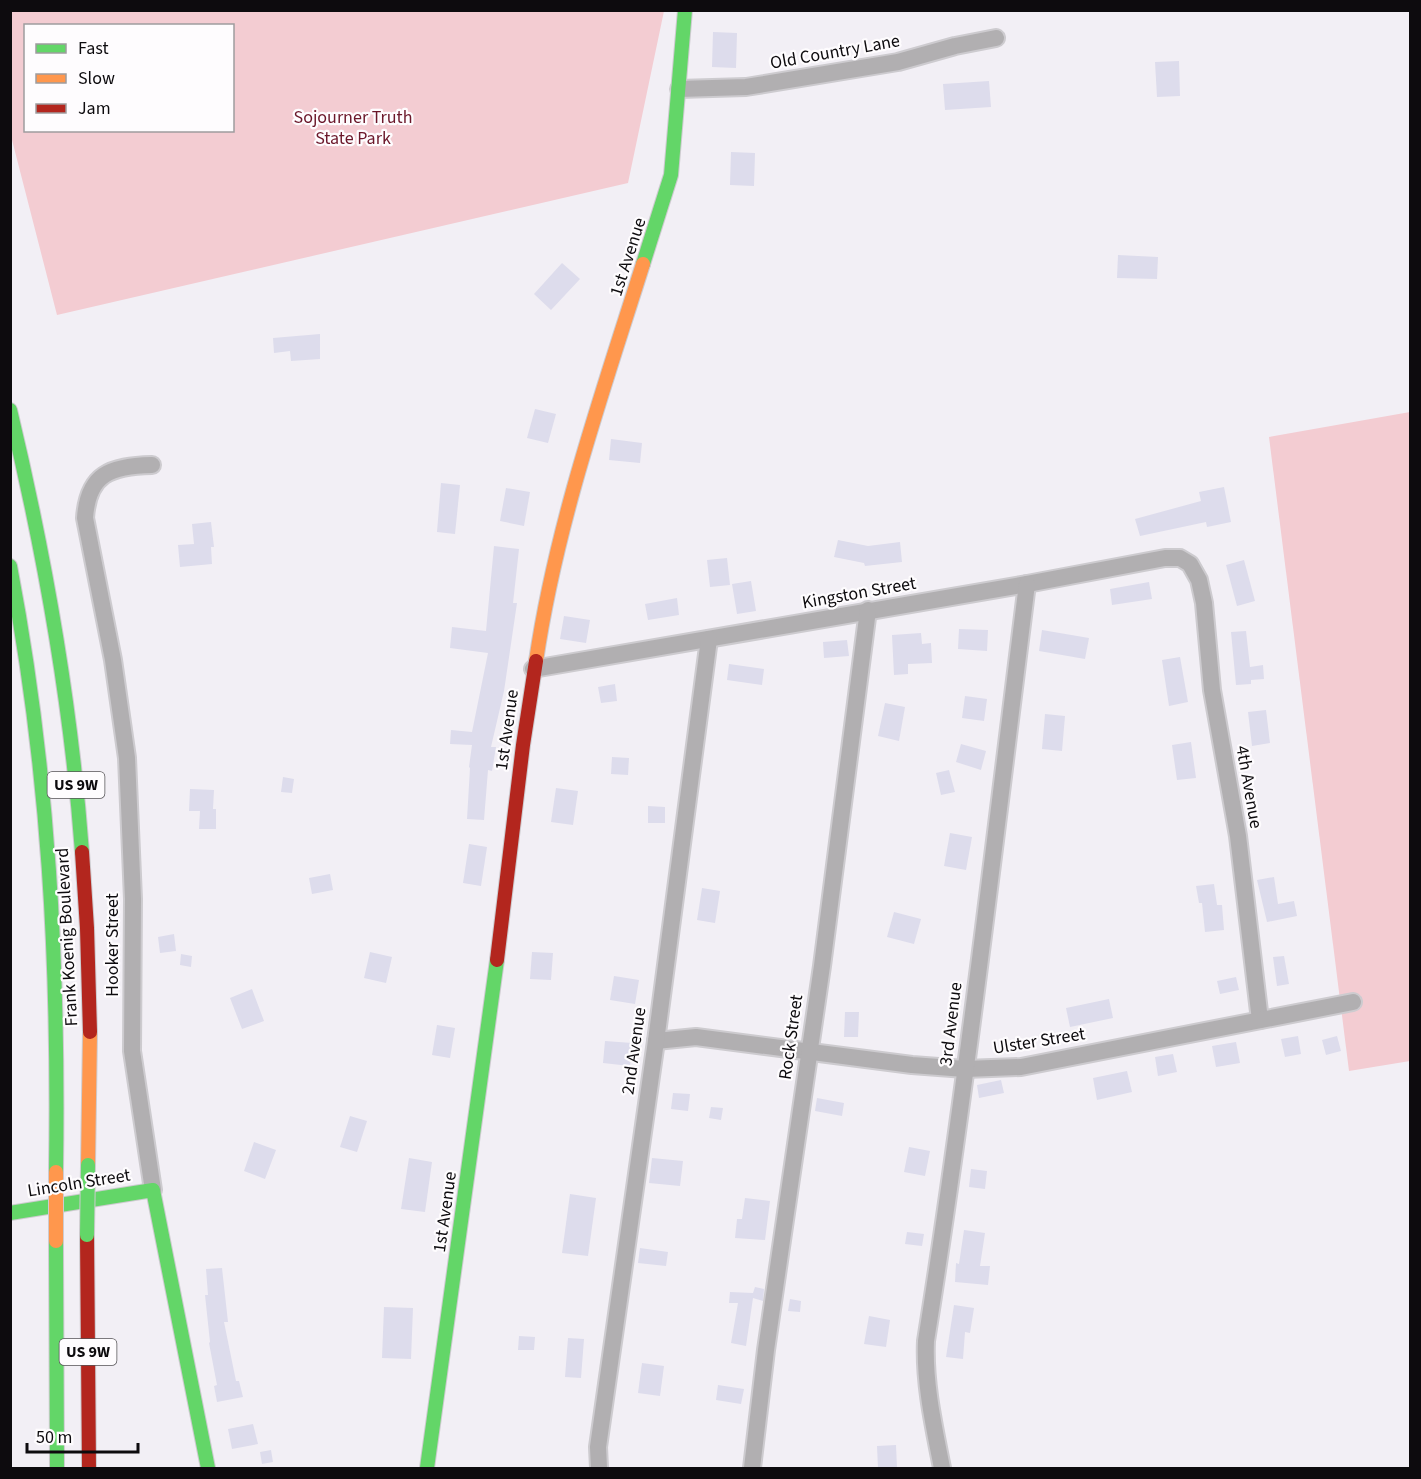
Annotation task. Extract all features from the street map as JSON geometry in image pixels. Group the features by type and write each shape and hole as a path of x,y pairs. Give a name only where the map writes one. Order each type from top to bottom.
{"main road":[{"name":"1st Avenue","path":"427,1468 490,1021 523,745 543,611 572,491 671,176 685,10"},
{"name":"Frank Koenig Boulevard","path":"10,410 51,603 68,710 84,885 90,1051 87,1235 89,1468"},
{"name":"Frank Koenig Boulevard","path":"10,566 36,725 46,832 55,995 57,1468"},
{"name":"Lincoln Street","path":"10,1213 153,1190"},
{"name":"Hooker Street","path":"153,1190 208,1468"}],"street":[{"name":"Old Country Lane","path":"679,89 746,87 898,62 955,46 996,38"},
{"name":"Hooker Street","path":"152,465 132,466 108,473 93,484 86,500 85,518 113,660 126,758 133,899 132,1051 153,1190"},
{"name":"Kingston Street","path":"534,669 1165,558 1180,558 1190,564"},
{"name":"4th Avenue","path":"1190,564 1199,580 1204,603 1212,690 1238,836 1260,1020"},
{"name":"3rd Avenue","path":"942,1468 925,1357 926,1341 944,1227 1027,584"},
{"name":"Rock Street","path":"752,1468 868,610"},
{"name":"2nd Avenue","path":"599,1468 598,1448 656,1041 709,639"},
{"name":"Ulster Street","path":"656,1041 696,1037 912,1065 965,1069 1021,1067 1353,1002"}],"green space":[{"name":"Sojourner Truth State Park","path":"11,10 664,11 628,183 57,315 11,136"},
{"path":"1410,412 1410,1061 1349,1071 1269,437"}],"building":[{"path":"713,32 737,33 736,68 712,67"},
{"path":"1179,61 1180,96 1157,97 1155,62"},
{"path":"989,81 991,107 945,110 943,84"},
{"path":"731,152 755,153 754,186 730,185"},
{"path":"1118,255 1158,257 1157,279 1117,278"},
{"path":"562,263 580,279 551,310 534,294"},
{"path":"320,334 320,359 291,361 290,351 274,353 273,338"},
{"path":"535,409 556,414 548,443 527,438"},
{"path":"611,439 642,443 640,463 609,460"},
{"path":"441,483 460,485 455,534 437,532"},
{"path":"1224,487 1231,522 1207,527 1206,522 1140,536 1135,519 1201,501 1199,492"},
{"path":"506,488 530,492 524,526 500,521"},
{"path":"211,522 214,547 211,547 212,564 180,567 178,545 194,544 192,524"},
{"path":"838,540 868,546 900,542 902,562 865,566 864,563 834,557"},
{"path":"494,546 519,549 513,603 517,603 504,691 491,747 496,747 492,771 488,770 484,820 467,819 472,745 450,744 451,730 472,732 488,653 450,648 452,627 486,631"},
{"path":"727,558 730,585 710,587 707,560"},
{"path":"1244,560 1255,601 1237,606 1226,565"},
{"path":"751,581 756,611 737,614 732,584"},
{"path":"1149,582 1152,599 1112,605 1110,589"},
{"path":"677,598 679,615 648,620 645,604"},
{"path":"564,616 590,620 586,643 560,639"},
{"path":"959,629 988,630 987,651 958,649"},
{"path":"1042,630 1089,638 1085,659 1039,651"},
{"path":"1246,631 1250,667 1263,665 1264,679 1251,680 1251,684 1236,685 1231,632"},
{"path":"921,633 922,644 931,643 932,663 908,664 908,674 894,675 892,635"},
{"path":"847,640 849,656 824,658 823,642"},
{"path":"1180,657 1188,702 1169,706 1162,660"},
{"path":"729,664 764,669 762,685 727,680"},
{"path":"615,684 617,701 601,703 598,687"},
{"path":"965,696 987,699 984,721 962,718"},
{"path":"885,703 905,707 899,741 878,736"},
{"path":"1266,710 1270,743 1252,746 1248,712"},
{"path":"1045,714 1065,716 1062,751 1042,749"},
{"path":"1191,742 1196,778 1177,780 1172,745"},
{"path":"961,744 986,751 981,770 956,762"},
{"path":"612,757 629,758 628,775 611,774"},
{"path":"949,770 955,792 941,795 936,773"},
{"path":"283,777 294,779 292,793 281,792"},
{"path":"556,788 578,791 573,825 551,822"},
{"path":"190,789 214,790 213,809 216,809 216,829 199,829 200,811 189,811"},
{"path":"648,806 665,807 665,823 648,823"},
{"path":"950,833 972,837 966,870 944,866"},
{"path":"469,844 487,847 481,886 463,883"},
{"path":"330,874 333,890 312,894 309,878"},
{"path":"1274,877 1278,904 1294,901 1297,916 1267,922 1257,880"},
{"path":"1214,884 1217,905 1222,905 1224,930 1205,932 1202,903 1199,903 1196,886"},
{"path":"702,888 720,891 715,923 697,920"},
{"path":"894,912 921,919 914,944 887,937"},
{"path":"174,934 176,951 160,953 158,937"},
{"path":"370,952 392,957 386,983 364,978"},
{"path":"532,952 553,953 551,980 530,979"},
{"path":"181,954 192,956 191,967 180,965"},
{"path":"1284,956 1289,984 1277,986 1273,957"},
{"path":"614,976 639,980 635,1004 610,1000"},
{"path":"1236,977 1239,990 1220,994 1217,981"},
{"path":"252,989 264,1021 242,1029 230,998"},
{"path":"1109,999 1113,1018 1070,1027 1066,1008"},
{"path":"845,1012 859,1012 858,1037 844,1037"},
{"path":"437,1025 455,1028 450,1058 432,1055"},
{"path":"1298,1036 1301,1054 1285,1057 1281,1039"},
{"path":"1337,1036 1341,1051 1326,1055 1322,1040"},
{"path":"605,1041 632,1043 630,1066 603,1063"},
{"path":"1236,1042 1240,1063 1216,1067 1212,1046"},
{"path":"1173,1054 1177,1072 1158,1076 1155,1057"},
{"path":"1127,1071 1132,1092 1097,1100 1093,1078"},
{"path":"1001,1080 1004,1093 979,1098 977,1085"},
{"path":"673,1093 690,1094 688,1111 671,1109"},
{"path":"817,1098 844,1103 842,1116 815,1111"},
{"path":"711,1107 723,1108 721,1120 709,1118"},
{"path":"350,1116 367,1121 357,1152 340,1147"},
{"path":"254,1142 276,1150 265,1179 244,1171"},
{"path":"909,1147 930,1151 925,1176 904,1172"},
{"path":"409,1158 432,1162 425,1212 401,1209"},
{"path":"652,1158 683,1161 680,1186 649,1183"},
{"path":"971,1169 987,1171 985,1189 969,1187"},
{"path":"570,1194 596,1198 588,1256 562,1253"},
{"path":"745,1198 770,1201 765,1240 735,1238 737,1219 742,1219"},
{"path":"964,1230 985,1233 980,1266 990,1266 988,1285 955,1282 956,1263 959,1264"},
{"path":"907,1232 924,1234 922,1246 905,1244"},
{"path":"640,1248 668,1252 666,1266 638,1263"},
{"path":"222,1268 228,1322 224,1322 236,1381 239,1381 243,1397 217,1402 214,1386 217,1385 209,1343 205,1295 208,1295 206,1269"},
{"path":"755,1287 764,1289 763,1301 753,1298 746,1346 731,1343 738,1303 729,1303 730,1292 753,1293"},
{"path":"790,1299 801,1301 800,1312 788,1311"},
{"path":"954,1305 974,1308 970,1333 965,1332 963,1359 946,1357"},
{"path":"384,1307 413,1308 411,1359 382,1358"},
{"path":"869,1316 890,1320 886,1347 864,1344"},
{"path":"519,1336 535,1337 534,1350 518,1350"},
{"path":"568,1338 584,1339 581,1378 565,1377"},
{"path":"642,1363 664,1366 660,1396 638,1393"},
{"path":"718,1385 744,1389 741,1404 716,1400"},
{"path":"253,1424 258,1444 232,1449 228,1429"},
{"path":"896,1445 897,1468 878,1468 877,1446"},
{"path":"271,1450 273,1462 262,1464 260,1452"}],"traffic: fast":[{"path":"643,264 671,175 685,10"},
{"path":"10,410 45,574 64,685 82,852"},
{"path":"10,566 34,718 49,868 56,1019 56,1172"},
{"path":"427,1468 497,960"},
{"path":"87,1235 88,1165"},
{"path":"10,1213 153,1190 208,1468"},
{"path":"56,1241 57,1468"}],"traffic: slow":[{"path":"536,661 555,560 568,510 596,411 643,264"},
{"path":"88,1165 90,1032"},
{"path":"56,1172 56,1241"}],"traffic: jam":[{"path":"497,960 523,745 536,661"},
{"path":"82,852 90,1032"},
{"path":"87,1235 89,1468"}]}
